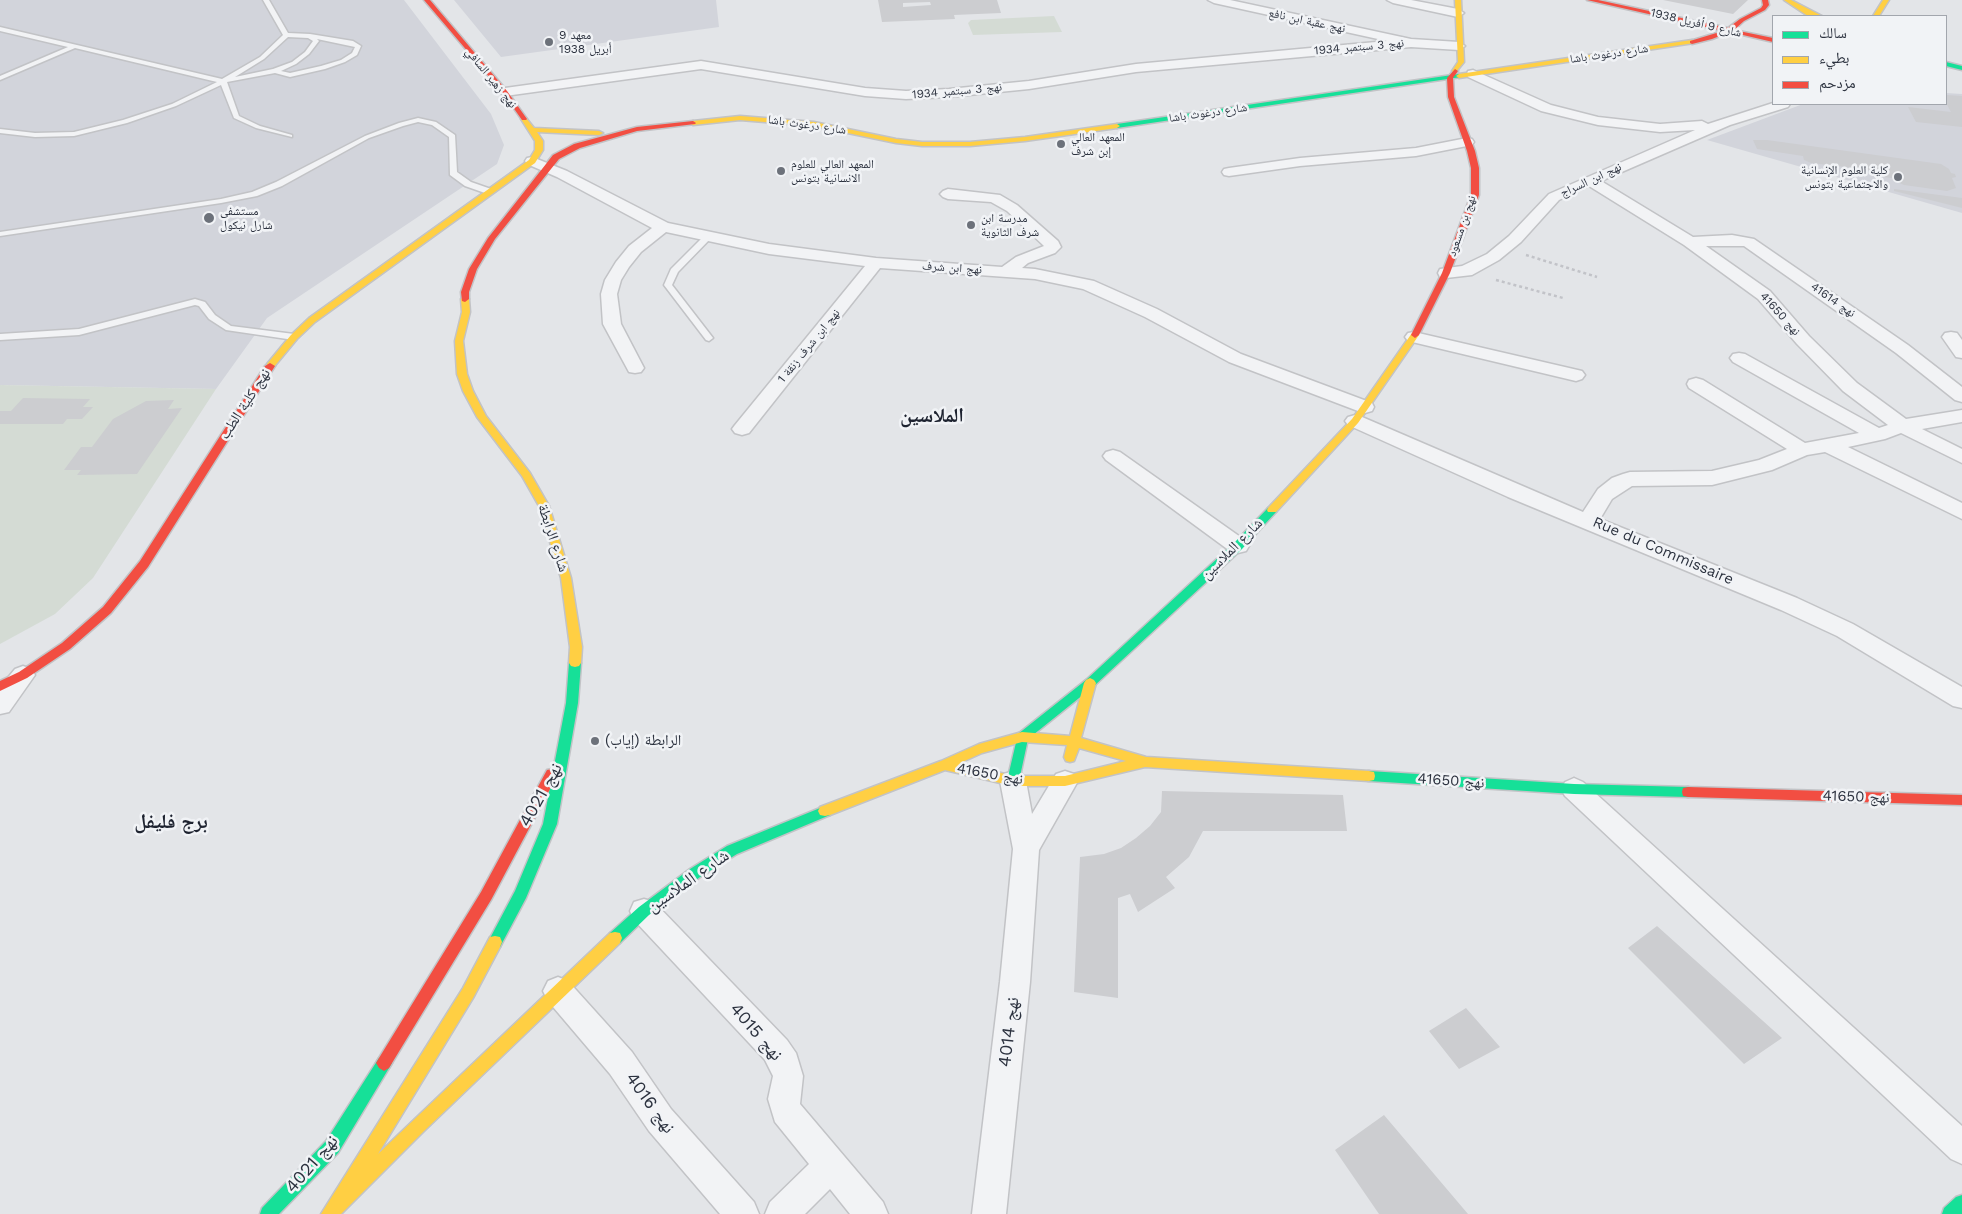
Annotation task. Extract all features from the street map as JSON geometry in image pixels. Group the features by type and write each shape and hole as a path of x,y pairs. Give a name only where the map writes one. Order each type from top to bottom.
{"street":[{"name":"نهج زهير السافي","path":"427,0 504,92 531,130 540,146 532,160"},
{"name":"نهج عقبة ابن نافع","path":"1214,0 1411,43 1459,46"},
{"path":"1393,0 1458,13"},
{"path":"1450,78 1461,62 1458,0"},
{"path":"1590,0 1772,30"},
{"name":"شارع 9 أفريل 1938","path":"1629,0 1735,25 1772,38"},
{"name":"شارع درغوث باشا","path":"559,172 556,157 576,146 623,132 716,119 764,119 814,124 904,142 970,144 1026,139 1680,44 1710,38 1763,9 1766,5 1765,0"},
{"path":"1776,0 1786,6 1798,6 1817,15"},
{"path":"1877,15 1886,0"},
{"path":"1798,6 1811,15"},
{"name":"شارع 9 أفريل 1938","path":"1735,25 1758,23"},
{"name":"نهج 3 سبتمبر 1934","path":"504,92 706,65 865,92 906,95 949,93 1029,85 1136,68 1411,43"},
{"path":"1947,66 1962,69"},
{"name":"نهج ابن السراج","path":"1472,74 1546,108 1598,121 1660,128 1725,122"},
{"path":"1947,75 1962,78"},
{"name":"نهج بن مسعود","path":"1360,414 1414,337 1446,272 1475,195 1475,168 1451,97 1450,78"},
{"name":"نهج ابن السراج","path":"1446,272 1466,271 1493,258 1554,197 1725,122 1779,105"},
{"name":"شارع درغوث باشا","path":"584,156 613,142 669,125"},
{"path":"531,130 567,133 623,132"},
{"path":"1229,172 1300,162 1416,152 1467,142"},
{"name":"نهج ابن شرف","path":"532,160 559,172 663,227 708,238 770,250 876,263 1035,274 1088,285 1151,313 1235,358 1360,414"},
{"name":"نهج كلية الطب","path":"0,686 23,675 66,646 107,610 144,564 268,368 294,337 312,320 532,160"},
{"name":"شارع الرابطة","path":"559,172 492,238 473,269 465,292 466,312 459,342 462,374 482,417 526,475 544,506 566,578 576,647 572,703 562,756"},
{"name":"نهج 41650","path":"1590,180 1690,242 1764,295 1803,340 1850,387 1902,426 1962,457"},
{"path":"948,194 995,198 1012,208 1052,244 1053,247 1049,250 1022,260 1006,272"},
{"path":"635,368 612,324 609,294 613,280 622,265 635,249 663,227"},
{"name":"نهج 41614","path":"1690,242 1732,240 1748,242 1902,349 1962,396"},
{"name":"نهج ابن شرف زنقة 1","path":"742,429 876,263"},
{"name":"شارع الرابطة","path":"466,312 475,298"},
{"path":"1414,337 1576,376"},
{"path":"1951,337 1962,353"},
{"path":"1739,358 1878,435"},
{"path":"1696,384 1802,450"},
{"name":"Rue du Commissaire","path":"1360,414 1438,459 1790,604 1845,630 1962,699"},
{"name":"شارع الملاسين","path":"1022,737 1090,683 1238,546 1360,414"},
{"path":"1588,520 1605,494 1618,483 1630,479 1712,478 1765,465 1802,450 1878,435 1902,426 1962,416"},
{"path":"1830,446 1962,512"},
{"path":"1113,456 1238,546"},
{"path":"0,706 23,675"},
{"path":"1065,781 1073,741 1090,683"},
{"path":"1013,781 1022,737"},
{"name":"شارع الملاسين","path":"329,1214 418,1125 644,911 695,873 732,850 784,827 945,765 979,749 1022,737 1073,741 1144,762"},
{"name":"نهج 4021","path":"329,1214 382,1133 468,993 521,894 550,824 562,756"},
{"name":"نهج 4021","path":"268,1214 332,1147 486,896 562,756"},
{"name":"نهج 41650","path":"945,765 1013,781 1065,781 1144,762 1574,789 1962,800"},
{"name":"نهج 4014","path":"989,1214 1015,982 1026,849 1013,781"},
{"name":"نهج 4014","path":"1026,849 1065,781"},
{"path":"1574,789 1962,1148"},
{"name":"نهج 4015","path":"644,911 776,1050 785,1064 788,1076 784,1099 786,1110 871,1214"},
{"name":"نهج 4016","path":"558,991 621,1063 660,1120 742,1214"},
{"path":"368,1136 418,1125"},
{"path":"287,1210 332,1147 346,1142"},
{"path":"782,1214 831,1165"},
{"path":"1950,1214 1962,1203"}],"lane":[{"path":"266,0 286,35"},
{"path":"0,29 224,81 275,71 294,63 316,41 310,36"},
{"path":"275,71 290,75 323,68 356,54 358,46 353,43 310,36 286,35"},
{"path":"0,131 34,135 74,134 125,122 174,105 224,81 262,58 286,35"},
{"path":"0,78 75,46"},
{"path":"224,81 236,117 258,127 290,136"},
{"path":"0,234 221,202 254,194 279,184 368,137 418,120 434,123 452,136 453,173 468,184 488,191"},
{"path":"708,238 674,271 668,285 709,338"},
{"path":"0,337 79,332 195,302 202,304 212,317 229,328 294,337"}],"path":[{"path":"1504,249 1597,277"},
{"path":"1466,271 1563,298"}],"shaded area":[{"name":"مستشفى شارل نيكول","path":"0,0 404,0 491,114 504,145 497,164 267,318 216,389 0,385"},
{"name":"معهد 9 أبريل 1938","path":"454,0 716,0 719,27 501,57"},
{"path":"1054,16 1062,32 973,35 968,23 971,20"},
{"name":"كلية العلوم الإنسانية والاجتماعية بتونس","path":"1947,93 1962,94 1962,213 1707,140 1800,105 1947,105"},
{"path":"0,385 216,389 93,578 55,614 0,644"}],"building":[{"path":"878,0 997,0 1001,13 954,15 955,19 882,22","holes":["930,2 931,5 903,7 903,3"]},
{"path":"1663,0 1748,0 1733,14"},
{"path":"1947,95 1962,96 1962,127 1916,122 1908,107 1951,112 1947,105"},
{"path":"1753,140 1767,140 1941,164 1949,169 1951,173 1955,174 1956,177 1952,178 1956,188 1947,191 1904,185 1892,178 1873,176 1871,170 1811,163 1804,160 1803,156 1757,149"},
{"path":"1894,189 1962,198 1962,208 1894,191"},
{"path":"23,398 90,399 83,407 93,407 82,419 67,419 63,424 0,424 0,411 11,411"},
{"path":"174,400 168,409 182,408 137,474 77,475 81,470 64,470 81,447 92,447 113,419 146,401"},
{"path":"1162,791 1343,795 1347,831 1203,831 1189,857 1166,877 1175,888 1138,912 1130,894 1118,898 1118,998 1074,992 1080,857 1104,854 1121,848 1136,838 1150,826 1161,812"},
{"path":"1657,926 1782,1038 1744,1064 1628,948"},
{"path":"1466,1008 1500,1047 1459,1069 1429,1031"},
{"path":"1384,1115 1468,1214 1379,1214 1335,1150"}],"traffic: fast":[{"path":"1947,64 1962,68"},
{"path":"1117,126 1459,76"},
{"path":"1013,781 1022,737 1090,683 1238,546 1272,510"},
{"path":"495,942 521,894 550,824 572,703 575,663"},
{"path":"1369,776 1574,789 1688,792"},
{"path":"615,938 644,911 695,873 732,850 825,811"},
{"path":"268,1214 332,1147 384,1063"},
{"path":"1950,1214 1962,1203"}],"traffic: slow":[{"path":"1455,71 1461,62 1458,0"},
{"path":"1787,0 1810,15"},
{"path":"1877,15 1886,0"},
{"path":"1798,6 1817,15"},
{"path":"1459,76 1692,42"},
{"path":"693,123 740,118 814,124 896,141 922,144 970,144 1025,139 1117,126"},
{"path":"270,366 294,337 312,320 532,161 539,150 539,141 524,119"},
{"path":"531,130 599,133"},
{"path":"465,299 466,312 459,341 462,374 468,391 482,417 526,475 544,506 566,578 576,647 575,663"},
{"path":"1272,510 1355,421 1415,335"},
{"path":"1070,757 1090,683"},
{"path":"825,811 945,765 979,749 1022,737 1073,741 1143,761"},
{"path":"945,765 1013,781 1065,781 1145,762 1369,776"},
{"path":"329,1214 418,1125 615,938"},
{"path":"329,1214 382,1133 468,993 495,942"}],"traffic: jam":[{"path":"427,0 505,92 524,119"},
{"path":"1590,0 1772,40"},
{"path":"1692,42 1728,31 1742,20 1763,9 1766,5 1765,0"},
{"path":"1415,335 1446,273 1475,195 1475,168 1471,151 1451,97 1450,78 1455,71"},
{"path":"465,299 465,292 473,269 492,238 556,157 577,146 637,129 693,123"},
{"path":"0,686 23,675 66,646 107,610 144,564 270,366"},
{"path":"384,1063 486,896 552,774"},
{"path":"1688,792 1962,800"}],"place":[{"name":"معهد 9 أبريل 1938","path":"549,42"},
{"name":"المعهد العالي إبن شرف","path":"1061,144"},
{"name":"المعهد العالي للعلوم الانسانية بتونس","path":"781,171"},
{"name":"كلية العلوم الإنسانية والاجتماعية بتونس","path":"1898,177"},
{"name":"مستشفى شارل نيكول","path":"209,218"},
{"name":"مدرسة ابن شرف الثانوية","path":"971,225"},
{"name":"الرابطة (إياب)","path":"595,741"}],"district":[{"name":"الملاسين","path":"932,416"},
{"name":"برج فليفل","path":"171,822"}]}
